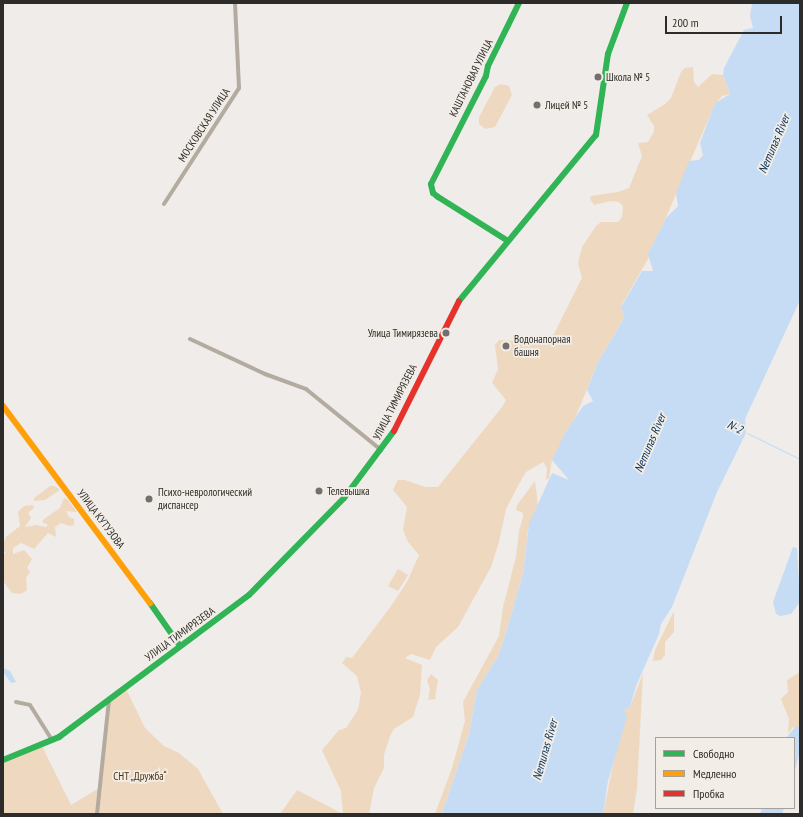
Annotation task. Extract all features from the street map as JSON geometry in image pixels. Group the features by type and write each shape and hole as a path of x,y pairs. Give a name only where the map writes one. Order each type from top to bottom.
{"main road":[{"name":"КАШТАНОВАЯ УЛИЦА","path":"508,240 438,198 433,193 431,184 486,76 488,66 519,3"},
{"name":"УЛИЦА ТИМИРЯЗЕВА","path":"3,760 52,740 180,646 264,581 344,498 381,450 403,414 453,310 508,240 577,161 596,135 608,54 627,3"},
{"name":"УЛИЦА КУТУЗОВА","path":"3,406 150,602 180,646"}],"street":[{"name":"МОСКОВСКАЯ УЛИЦА","path":"164,204 239,88 241,78 235,3"},
{"path":"190,339 264,374 306,389 381,450"},
{"path":"97,814 109,698"},
{"path":"16,702 30,705 52,740"}],"green space":[{"path":"693,67 694,82 698,87 712,74 723,75 730,94 722,96 715,104 648,259 621,306 624,318 598,362 576,416 552,460 549,478 546,480 547,468 543,462 526,472 506,509 499,542 491,567 458,627 436,647 430,660 411,654 405,658 422,665 420,695 413,717 394,729 390,736 384,755 384,768 374,788 369,814 343,814 341,791 322,750 339,730 346,728 358,710 361,693 357,676 342,663 346,657 352,658 391,606 407,582 419,555 408,542 403,530 407,507 393,490 395,485 398,480 405,480 425,487 438,487 502,407 506,400 492,383 498,369 495,345 499,340 543,342 554,334 582,278 578,263 582,247 596,226 601,222 618,222 622,217 623,206 619,202 610,201 594,205 590,199 591,196 618,192 629,188 642,156 638,143 648,142 654,132 654,126 647,115 665,104 671,98 681,72 685,68"},
{"path":"501,84 509,86 512,95 495,127 485,129 479,124 479,117 495,87"},
{"path":"535,481 538,505 528,530 523,574 504,639 498,656 477,690 469,734 442,814 435,814 452,768 465,721 463,702 499,636 503,607 516,557 519,531 523,517 523,513 516,510 517,505"},
{"path":"50,486 55,486 60,490 45,500 34,501 34,498"},
{"path":"64,498 67,499 77,512 66,511 69,517 74,519 74,525 70,526 61,523 55,527 56,537 48,533 34,549 21,543 13,548 13,554 24,550 32,559 27,568 30,572 26,578 27,590 21,594 12,593 3,581 3,555 6,552 3,551 3,545 6,537 20,526 18,512 24,506 33,505 34,508 28,513 31,518 25,527 36,525 46,527 48,525 42,522 60,508"},
{"path":"398,569 408,575 398,591 388,586"},
{"path":"674,611 674,632 665,642 665,655 661,660 653,661 655,650"},
{"path":"800,672 800,729 793,727 788,734 789,719 781,699 788,692 787,680"},
{"path":"643,673 637,789 633,814 603,814 624,710 630,707"},
{"path":"431,674 438,680 435,699 428,700 430,689 427,680"},
{"name":"СНТ „Дружба“","path":"125,687 145,728 164,746 179,753 198,769 223,814 3,814 3,760 41,744 71,805 101,787 109,698"},
{"path":"297,790 343,814 280,814"}],"water":[{"name":"Nemunas River","path":"752,3 800,3 800,300 745,419 746,433 717,492 672,607 661,624 659,634 636,686 630,707 624,710 627,717 608,781 603,814 442,814 469,734 477,690 498,656 504,639 523,574 529,524 552,473 569,480 552,460 565,433 583,406 593,401 587,390 598,362 624,318 621,307 642,271 653,271 648,254 666,218 678,206 676,193 689,161 699,160 703,155 700,143 715,103 730,94 723,75 724,68 744,30 753,28 750,16"},
{"path":"793,547 797,548 800,602 791,614 780,616 776,614 773,602"},
{"path":"3,668 10,671 16,682 11,683 3,672"},
{"path":"796,726 800,729 800,751 795,770 795,737 787,737"},
{"path":"762,809 784,809 782,814 760,814"}],"waterway":[{"name":"N-2","path":"747,433 800,459"}],"traffic: fast":[{"path":"508,241 438,197 433,193 431,184 486,76 488,66 519,3"},
{"path":"459,301 596,135 608,54 627,3"},
{"path":"3,760 59,737 249,595 344,498 394,431"},
{"path":"150,603 180,646"}],"traffic: slow":[{"path":"3,406 150,603"}],"traffic: jam":[{"path":"394,431 459,301"}],"place":[{"name":"Школа № 5","path":"598,77"},
{"name":"Лицей № 5","path":"537,105"},
{"name":"Улица Тимирязева","path":"446,333"},
{"name":"Водонапорная башня","path":"506,346"},
{"name":"Телевышка","path":"319,491"},
{"name":"Психо-неврологический диспансер","path":"149,499"}]}
